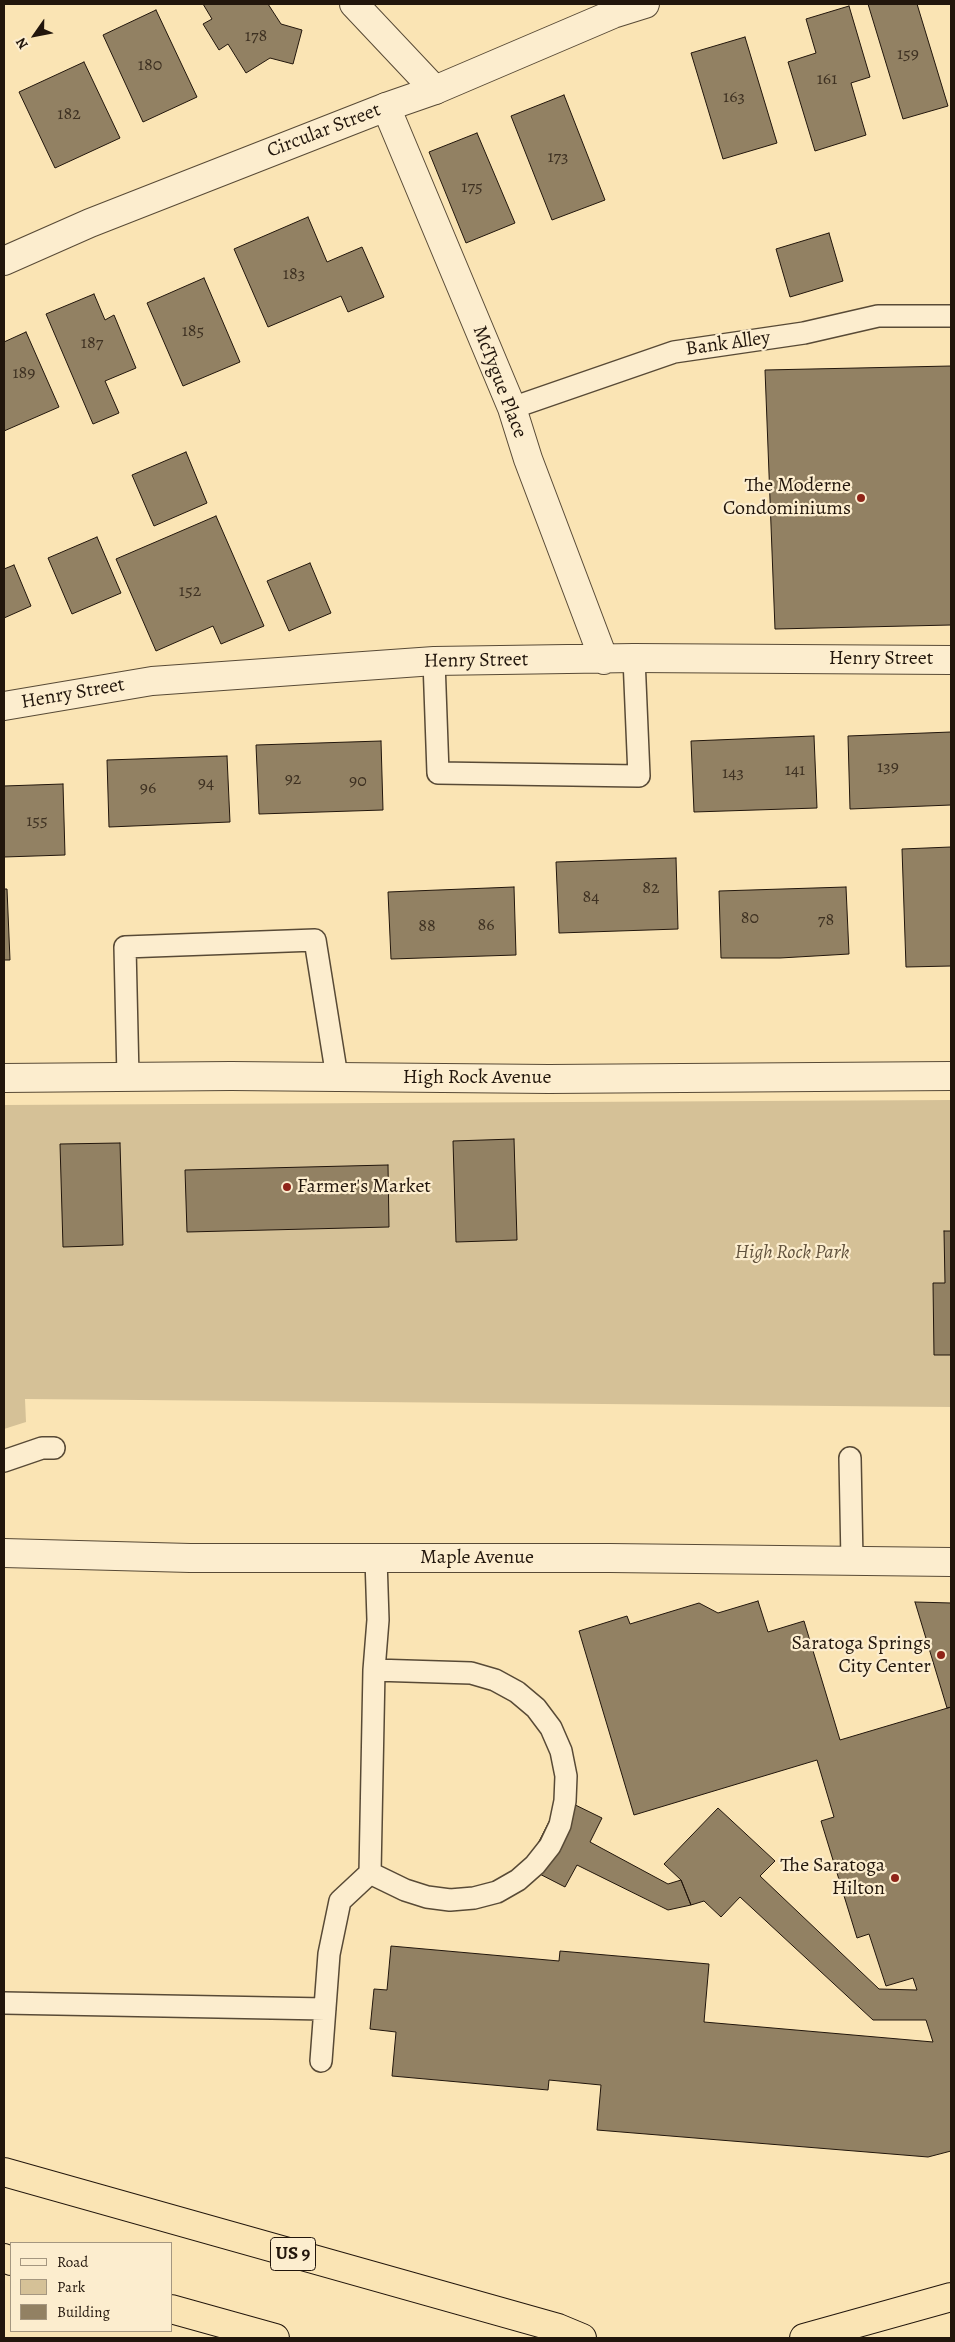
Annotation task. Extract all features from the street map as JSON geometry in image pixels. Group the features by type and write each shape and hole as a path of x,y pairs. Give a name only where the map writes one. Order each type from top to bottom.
{"highway":[{"name":"US 9","path":"4,2172 558,2328 582,2338"},
{"path":"804,2338 951,2298"},
{"path":"172,2309 275,2338"}],"street":[{"path":"354,4 435,90"},
{"name":"Circular Street","path":"4,261 90,223 386,107 435,90 613,14 645,4"},
{"name":"McTygue Place","path":"386,107 512,408 528,459 604,660"},
{"name":"Henry Street","path":"4,706 152,680 434,661 604,660 634,658 951,660"},
{"name":"High Rock Avenue","path":"4,1078 337,1077 549,1079 951,1076"},
{"name":"Maple Avenue","path":"4,1553 376,1559 951,1562"}],"lane":[{"name":"Bank Alley","path":"512,408 674,352 804,333 878,316 951,316"},
{"path":"434,661 438,773 639,776 634,658"},
{"path":"128,1077 125,947 315,940 337,1077"},
{"path":"4,1461 42,1448 54,1448"},
{"path":"850,1458 852,1561"},
{"path":"321,2061 329,1954 340,1901 370,1873 374,1670 378,1620 376,1559"},
{"path":"370,1873 404,1890 427,1898 450,1900 474,1898 496,1892 518,1880 535,1865 550,1846 560,1825 565,1800 566,1776 561,1751 551,1728 536,1708 517,1692 495,1680 471,1673 374,1670"},
{"path":"4,2003 325,2009"}],"green space":[{"name":"High Rock Park","path":"951,1100 951,1407 25,1399 26,1422 4,1429 4,1105"}],"building":[{"path":"203,4 268,4 281,24 302,30 293,64 270,58 246,73 228,44 219,50 203,24 212,19"},
{"path":"868,4 917,4 948,106 903,119"},
{"path":"849,6 870,77 851,83 866,135 815,151 788,62 816,53 806,19"},
{"path":"156,10 197,97 143,122 103,35"},
{"path":"745,37 777,143 723,159 691,53"},
{"path":"84,62 120,138 55,168 19,92"},
{"path":"564,95 605,200 552,220 511,116"},
{"path":"477,133 515,223 466,243 429,152"},
{"path":"308,217 327,262 362,247 384,297 348,312 341,296 268,327 234,249"},
{"path":"829,233 843,281 790,297 776,249"},
{"path":"204,278 240,362 183,386 147,303"},
{"path":"94,294 105,320 114,315 136,368 105,381 119,413 93,424 46,314"},
{"path":"26,332 59,407 4,431 4,342"},
{"name":"The Moderne Condominiums","path":"951,366 951,625 775,629 765,370"},
{"path":"186,452 207,503 154,526 132,475"},
{"path":"216,516 264,626 221,644 213,626 156,651 116,559"},
{"path":"97,537 121,593 72,614 48,558"},
{"path":"310,563 331,613 289,631 267,581"},
{"path":"14,565 31,606 4,618 4,569"},
{"path":"951,732 951,805 850,809 848,736"},
{"path":"814,736 817,808 694,812 691,741"},
{"path":"381,741 383,810 259,814 256,745"},
{"path":"227,756 230,822 109,827 107,760"},
{"path":"63,784 65,855 4,857 4,786"},
{"path":"951,847 951,966 906,967 902,849"},
{"path":"676,858 678,929 559,933 556,862"},
{"path":"514,887 516,955 391,959 388,892"},
{"path":"846,887 849,954 780,958 721,958 719,891"},
{"path":"4,889 7,889 10,960 4,960"},
{"path":"514,1139 517,1240 456,1242 453,1141"},
{"path":"120,1143 123,1245 63,1247 60,1144"},
{"path":"388,1165 389,1227 187,1232 185,1170"},
{"path":"944,1231 951,1231 951,1355 934,1355 933,1283 945,1283"},
{"name":"The Saratoga Hilton","path":"758,1601 768,1632 804,1621 840,1740 951,1707 951,2151 928,2157 597,2130 601,2085 549,2080 548,2090 392,2076 396,2032 370,2029 374,1989 387,1990 391,1946 559,1961 560,1951 709,1964 704,2022 933,2042 926,2020 873,2020 740,1897 721,1917 704,1901 691,1905 681,1880 664,1864 718,1808 775,1861 760,1876 879,1989 917,1990 913,1978 886,1986 869,1934 857,1938 821,1821 834,1817 817,1760 634,1815 579,1631 627,1616 630,1624 699,1603 718,1613"},
{"name":"Saratoga Springs City Center","path":"915,1602 951,1603 951,1707 947,1708"},
{"path":"561,1798 602,1818 590,1842 668,1884 681,1880 691,1905 668,1910 577,1865 565,1887 526,1867"}],"place":[{"name":"The Moderne Condominiums","path":"861,498"},
{"name":"Farmer's Market","path":"287,1187"},
{"name":"Saratoga Springs City Center","path":"941,1655"},
{"name":"The Saratoga Hilton","path":"895,1878"}]}
